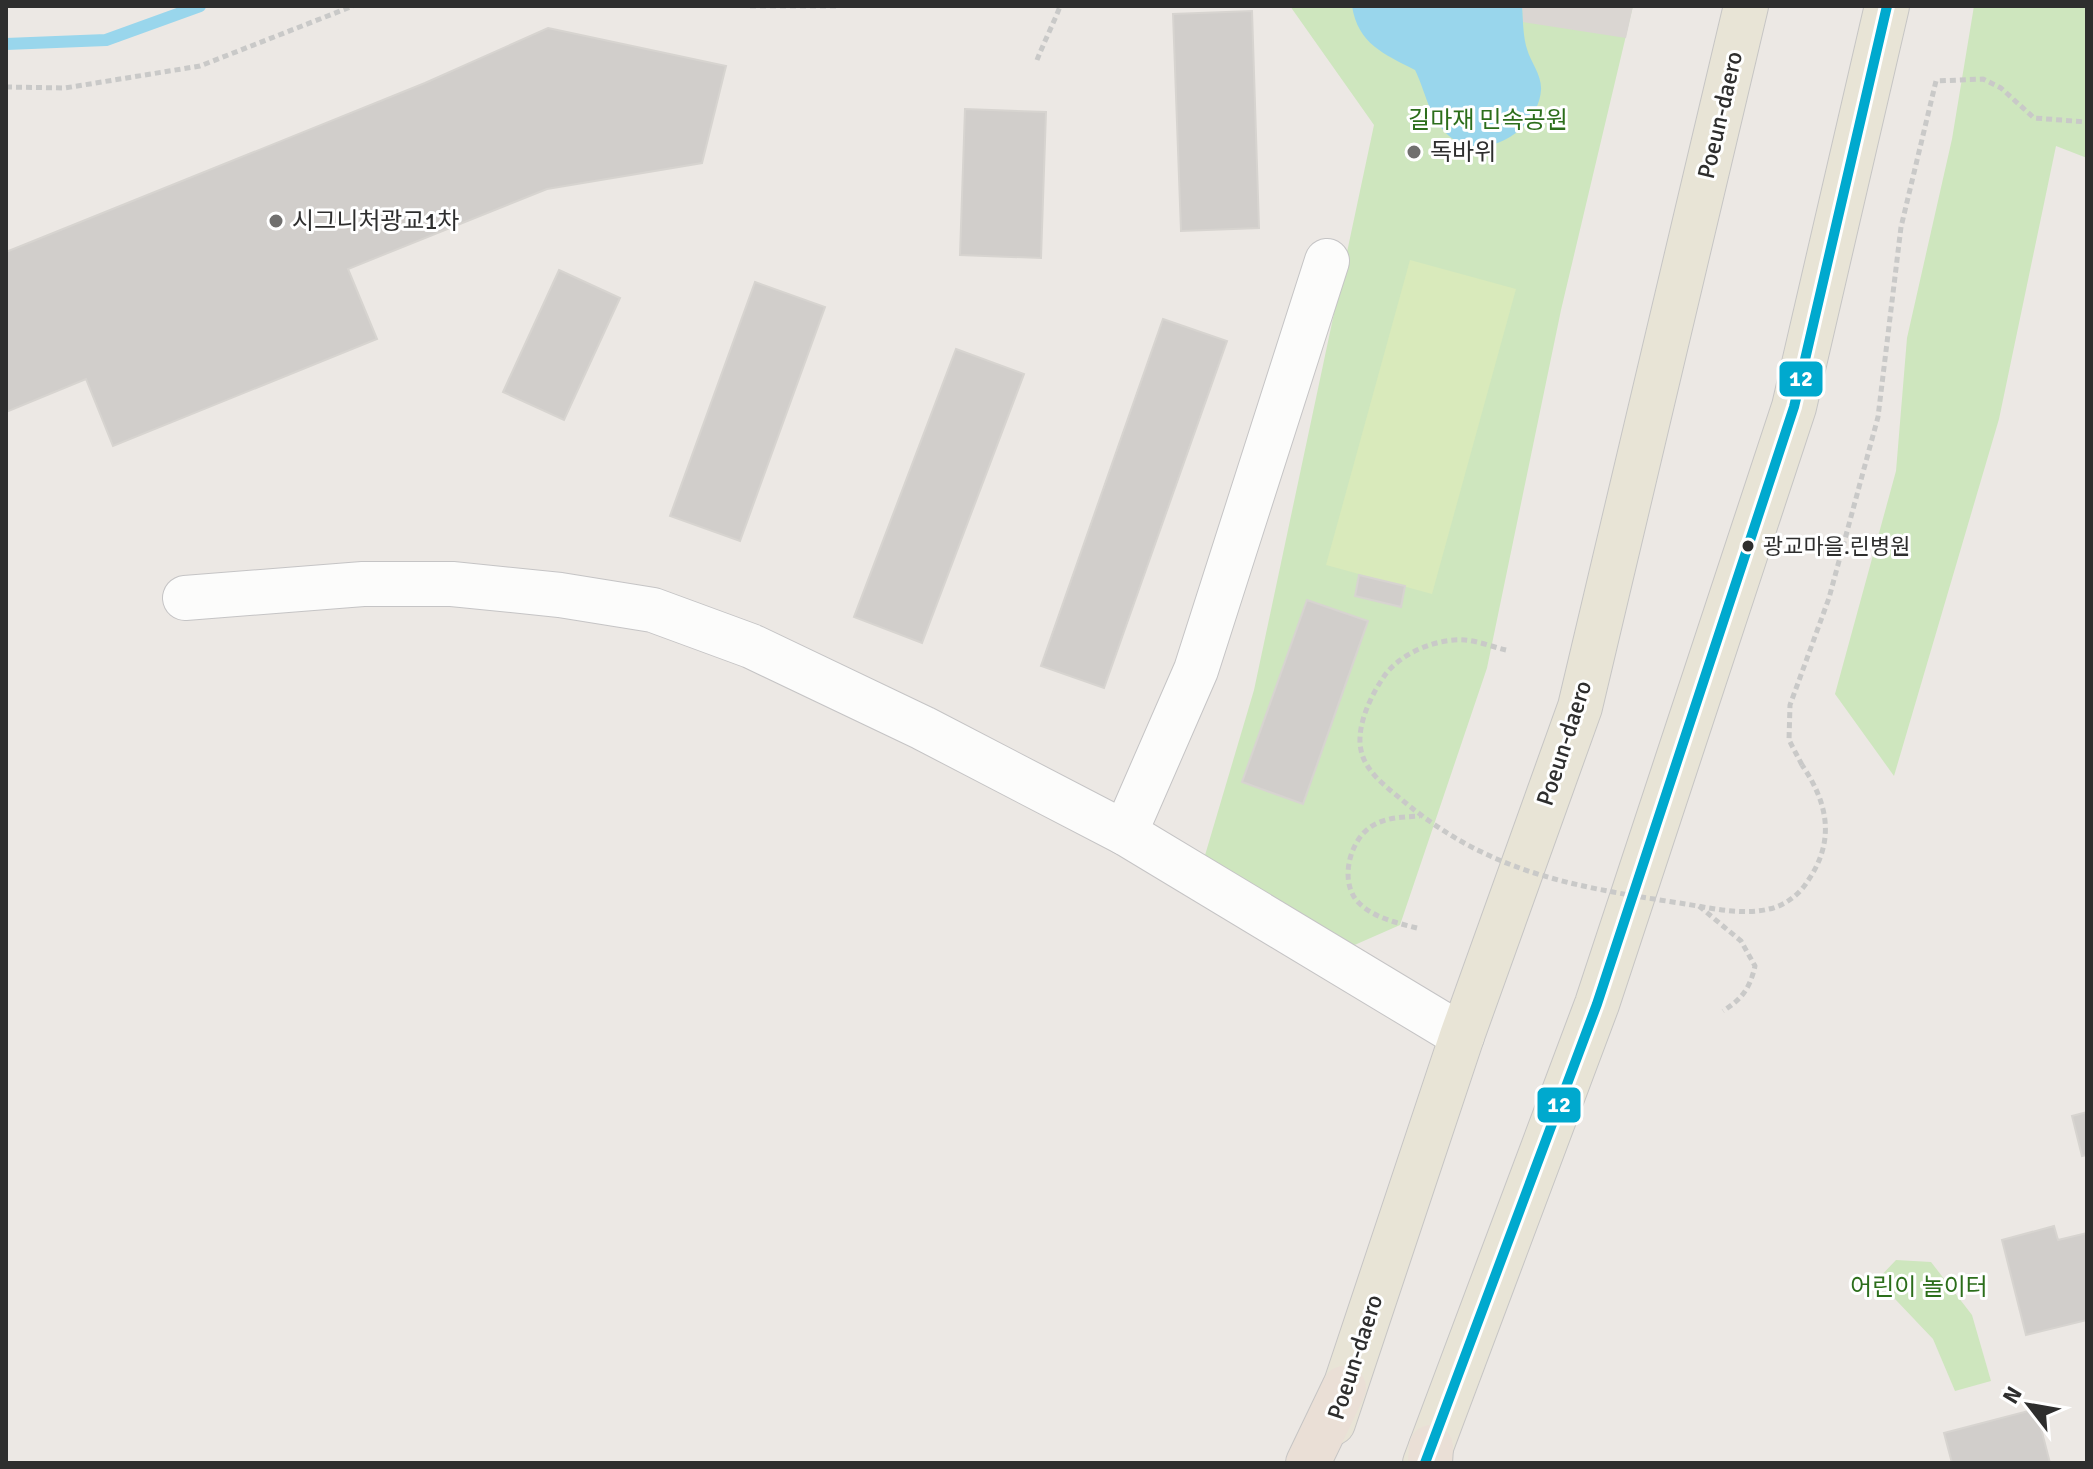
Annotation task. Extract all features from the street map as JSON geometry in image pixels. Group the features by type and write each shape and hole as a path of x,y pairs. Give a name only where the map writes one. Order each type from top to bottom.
{"highway":[{"path":"1308,1463 1344,1388"}],"main road":[{"name":"Poeun-daero","path":"1320,1463 1462,1036 1580,707 1746,6"},
{"path":"1429,1458 1597,1004 1794,407 1887,6"}],"street":[{"path":"1125,833 1196,670 1327,261"},
{"path":"185,598 363,584 452,584 560,595 653,610 780,660 923,728 1125,833 1462,1036"}],"path":[{"path":"6,87 65,88 200,66 353,6"},
{"path":"750,6 838,6"},
{"path":"1037,60 1060,6"},
{"path":"1506,650 1464,639 1404,653 1385,675 1360,727 1361,753 1371,771 1420,816 1471,850 1536,873 1628,896 1741,911 1769,910 1789,901 1807,883 1821,857 1826,827 1824,803 1789,740 1790,705 1829,598 1878,417 1901,227 1936,81 1983,79 2001,88 2034,118 2087,122"},
{"path":"1417,928 1388,921 1359,903 1351,891 1349,878 1356,840 1372,826 1392,819 1420,816"},
{"path":"1699,906 1741,941 1755,966 1750,985 1739,1000 1723,1011"}],"green space":[{"name":"길마재 민속공원","path":"1290,6 1633,6 1561,310 1487,668 1400,925 1350,947 1203,862 1254,690 1374,125"},
{"path":"1974,6 2087,6 2087,158 2056,146 1999,419 1894,776 1835,694 1896,471 1907,338 1952,139"},
{"path":"1410,260 1516,289 1432,594 1326,565"},
{"name":"어린이 놀이터","path":"1896,1260 1931,1262 1972,1315 1991,1381 1955,1391 1933,1339 1877,1280"}],"shaded area":[{"path":"1522,6 1633,6 1626,38 1523,22"}],"water":[{"path":"1352,6 1522,6 1526,44 1541,85 1537,106 1529,120 1517,132 1488,146 1457,142 1434,117 1415,70 1383,53 1366,39"}],"building":[{"path":"1252,11 1259,228 1181,231 1173,14"},
{"name":"시그니처광교1차","path":"548,28 726,66 702,163 547,189 348,269 377,339 113,446 86,379 6,412 6,252 425,83"},
{"path":"965,109 1046,112 1041,258 960,255"},
{"path":"559,270 620,298 564,420 503,392"},
{"path":"755,282 825,307 740,541 670,516"},
{"path":"1163,319 1227,341 1104,688 1041,666"},
{"path":"956,349 1024,374 922,643 854,617"},
{"path":"1359,575 1405,586 1401,607 1355,596"},
{"path":"1307,600 1368,621 1303,804 1242,782"},
{"path":"2087,1112 2087,1155 2082,1156 2072,1116"},
{"path":"2054,1226 2058,1240 2087,1233 2087,1320 2026,1335 2002,1240"},
{"path":"2036,1409 2050,1463 1952,1463 1944,1433"}],"waterway":[{"path":"6,44 106,40 200,6"}],"transit line":[{"name":"12","path":"1425,1463 1597,1004 1794,407 1887,6"}],"place":[{"name":"독바위","path":"1414,152"},
{"name":"시그니처광교1차","path":"276,221"},
{"name":"광교마을.린병원","path":"1748,546"}]}
